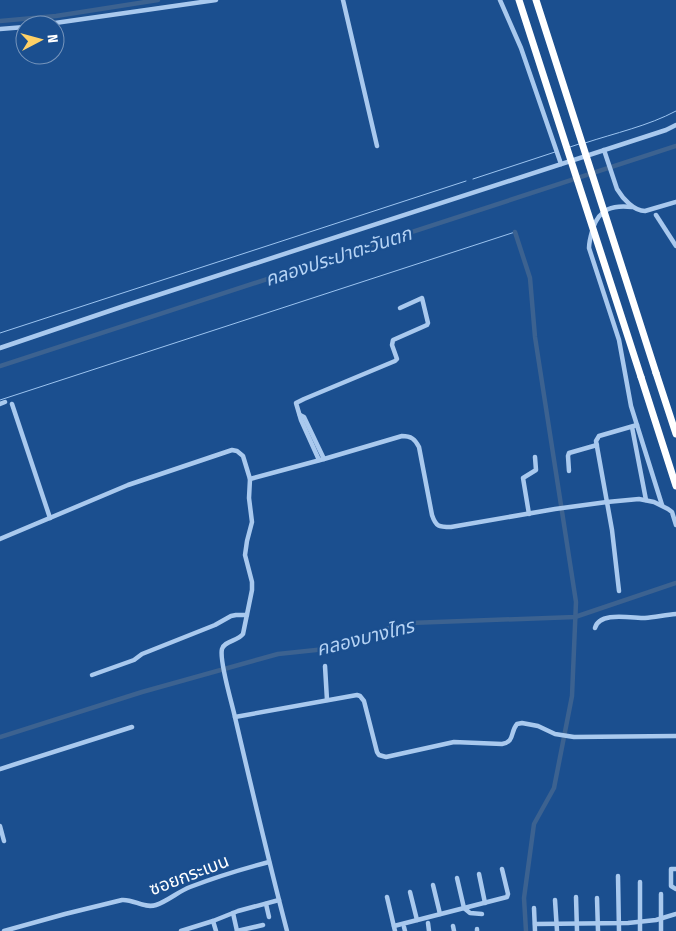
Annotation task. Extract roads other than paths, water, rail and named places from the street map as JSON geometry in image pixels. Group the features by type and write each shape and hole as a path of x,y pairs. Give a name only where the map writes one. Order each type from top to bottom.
{"highway":[{"path":"519,0 676,486"},
{"path":"536,0 676,434"}],"street":[{"path":"65,22 216,0"},
{"path":"343,0 377,146"},
{"path":"500,0 521,48 560,164"},
{"path":"0,29 15,28"},
{"path":"0,348 560,164 605,152 676,125"},
{"path":"605,152 619,193 632,207"},
{"path":"646,500 619,340 589,248 589,241 598,215 609,208 622,206 646,211 676,202"},
{"path":"656,215 676,246"},
{"path":"322,460 304,417 300,415 296,405 297,402 396,361 397,357 392,345 393,340 428,323 422,298 400,308"},
{"path":"0,404 6,402"},
{"path":"12,404 50,518"},
{"path":"619,591 612,530 597,438 634,426"},
{"path":"634,426 662,505"},
{"path":"250,478 322,460 402,436 414,439 419,447 432,515 434,522 440,526 451,527 555,509 630,499 646,500 662,505 670,510 676,525"},
{"path":"569,471 569,453 597,445"},
{"path":"0,539 128,485 232,450 243,456 250,478 249,498 252,522 245,555 252,582 252,590 244,630 240,638 227,644 222,649 223,666 287,931"},
{"path":"530,514 523,480 524,477 536,470 535,457"},
{"path":"595,628 599,621 619,616 643,618 676,614"},
{"path":"92,675 134,660 142,654 214,625 231,616 247,615"},
{"path":"326,666 327,700"},
{"path":"235,717 357,695 362,697 378,755 386,757 454,742 507,743 510,740 514,727 522,723 538,726 555,734 574,736 676,736"},
{"path":"0,769 132,727"},
{"path":"0,826 4,841"},
{"name":"ซอยกระเบน","path":"4,931 122,900 132,900 146,906 156,905 188,887 269,862"},
{"path":"676,869 671,869 670,886 676,889"},
{"path":"387,897 395,928 417,920 507,897 502,870"},
{"path":"479,874 485,903"},
{"path":"618,876 619,931"},
{"path":"457,878 464,908 470,913 482,914"},
{"path":"640,882 640,931"},
{"path":"433,885 440,914"},
{"path":"410,892 417,920"},
{"path":"661,894 661,931"},
{"path":"576,897 577,931"},
{"path":"597,898 598,931"},
{"path":"181,931 193,929 238,911 279,900"},
{"path":"555,900 557,931"},
{"path":"266,904 269,917"},
{"path":"534,908 535,931"},
{"path":"233,913 237,931 263,925"},
{"path":"535,924 577,925 640,922 676,914"},
{"path":"213,921 216,931"},
{"path":"428,923 429,931"}],"waterway":[{"path":"0,21 56,16 158,0"},
{"path":"585,143 643,125 676,111"},
{"path":"570,147 579,144"},
{"name":"คลองประปาตะวันตก","path":"0,366 676,146"},
{"path":"473,179 555,152"},
{"path":"0,333 466,181"},
{"path":"0,400 515,232"},
{"path":"515,232 530,278 535,337 576,602 572,696 554,788 534,824 524,898 526,931"},
{"name":"คลองบางไทร","path":"0,737 142,692 278,654 335,648 382,630 410,623 575,617 676,583"}]}
